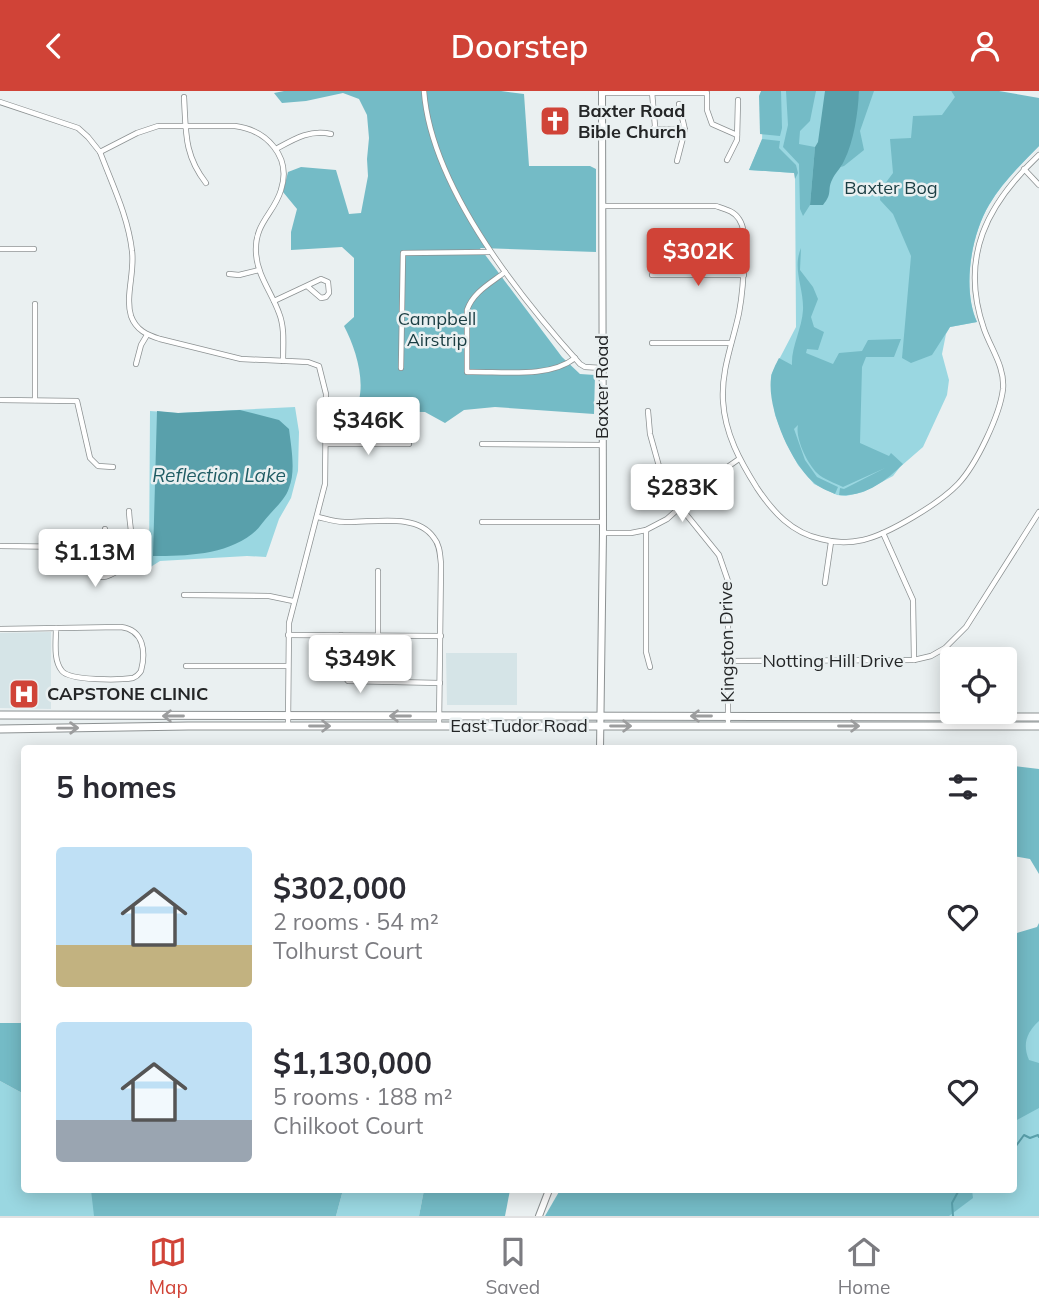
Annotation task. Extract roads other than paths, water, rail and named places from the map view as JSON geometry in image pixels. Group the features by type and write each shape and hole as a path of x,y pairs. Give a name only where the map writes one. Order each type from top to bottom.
{"main road":[{"name":"East Tudor Road","path":"0,715 1039,717"},
{"name":"East Tudor Road","path":"0,729 288,726 1039,726"}],"street":[{"path":"424,91 427,118 449,182 490,252 575,358 585,367 602,368"},
{"path":"603,92 707,92 707,110 712,124 737,135"},
{"name":"Baxter Road","path":"600,745 603,92"},
{"path":"652,92 655,126 653,130 685,130"},
{"path":"184,97 188,153 206,183"},
{"path":"727,160 737,135 738,100"},
{"path":"0,102 78,128 100,152 120,203 133,252 129,305 132,319 138,329 147,335 241,359 308,362 319,366 326,394 325,484 293,601 288,635 288,726"},
{"path":"677,161 685,130 679,104"},
{"path":"100,152 148,128 186,125 247,127 258,132 276,149 284,174 282,189 258,231 256,254 259,270 281,316 283,361"},
{"path":"276,149 303,135 316,132 331,134"},
{"path":"603,206 716,206 733,213 742,225 744,275 740,310 725,367 723,401 728,430 739,459 766,502 796,530 831,541 864,540 883,533 934,503 958,484 981,449 1001,397 1002,372 984,328 977,302 976,259 980,240 996,203 1039,155"},
{"path":"1024,169 1039,185"},
{"path":"0,249 34,249"},
{"path":"401,368 403,253 490,252"},
{"path":"229,274 239,275 259,270"},
{"path":"505,272 470,302 467,310 467,372 546,371 565,366 575,358"},
{"path":"652,275 744,275"},
{"path":"274,301 321,279 326,280 329,293 321,298 307,286"},
{"path":"35,304 35,400"},
{"path":"136,364 147,335"},
{"path":"652,343 732,343"},
{"path":"0,400 77,401 90,458 98,466 113,467"},
{"name":"Kingston Drive","path":"648,411 650,435 662,477 681,508 719,555 728,581 728,726"},
{"path":"327,444 410,444"},
{"path":"482,444 602,445"},
{"path":"603,533 646,530 667,519 716,475 739,459"},
{"path":"0,546 74,547 84,553 97,577 106,577 119,569 131,555 129,511"},
{"name":"Notting Hill Drive","path":"729,661 914,660 931,656 945,648 966,627 1039,512"},
{"path":"318,516 344,522 407,522 426,529 434,537 439,548 439,726"},
{"path":"482,522 602,522"},
{"path":"106,529 107,547 119,569"},
{"path":"646,530 646,652 650,667"},
{"path":"883,533 914,600 914,660"},
{"path":"825,583 831,541"},
{"path":"378,571 378,635"},
{"path":"184,594 269,596 293,601"},
{"path":"0,629 56,628 121,627 136,633 142,646 142,668 137,676 77,678 62,671 56,659 56,628"},
{"path":"288,635 441,636"},
{"path":"341,635 342,669 348,681 440,683"},
{"path":"186,666 288,666"},
{"path":"539,1216 548,1193"}],"water":[{"name":"Baxter Bog","path":"825,91 859,91 856,118 847,153 832,180 828,197 823,205 810,205 815,147"},
{"name":"Reflection Lake","path":"240,410 279,420 289,429 292,474 286,495 255,532 241,541 218,550 192,555 153,556 157,411 178,413"}],"waterway":[{"path":"1017,1145 1024,1135 1030,1138 1039,1137"},
{"path":"953,1216 952,1203 957,1193"}],"place":[{"name":"Baxter Road Bible Church","path":"555,121"},
{"name":"CAPSTONE CLINIC","path":"24,694"}],"park label":[{"name":"Campbell Airstrip","path":"437,330"}]}
